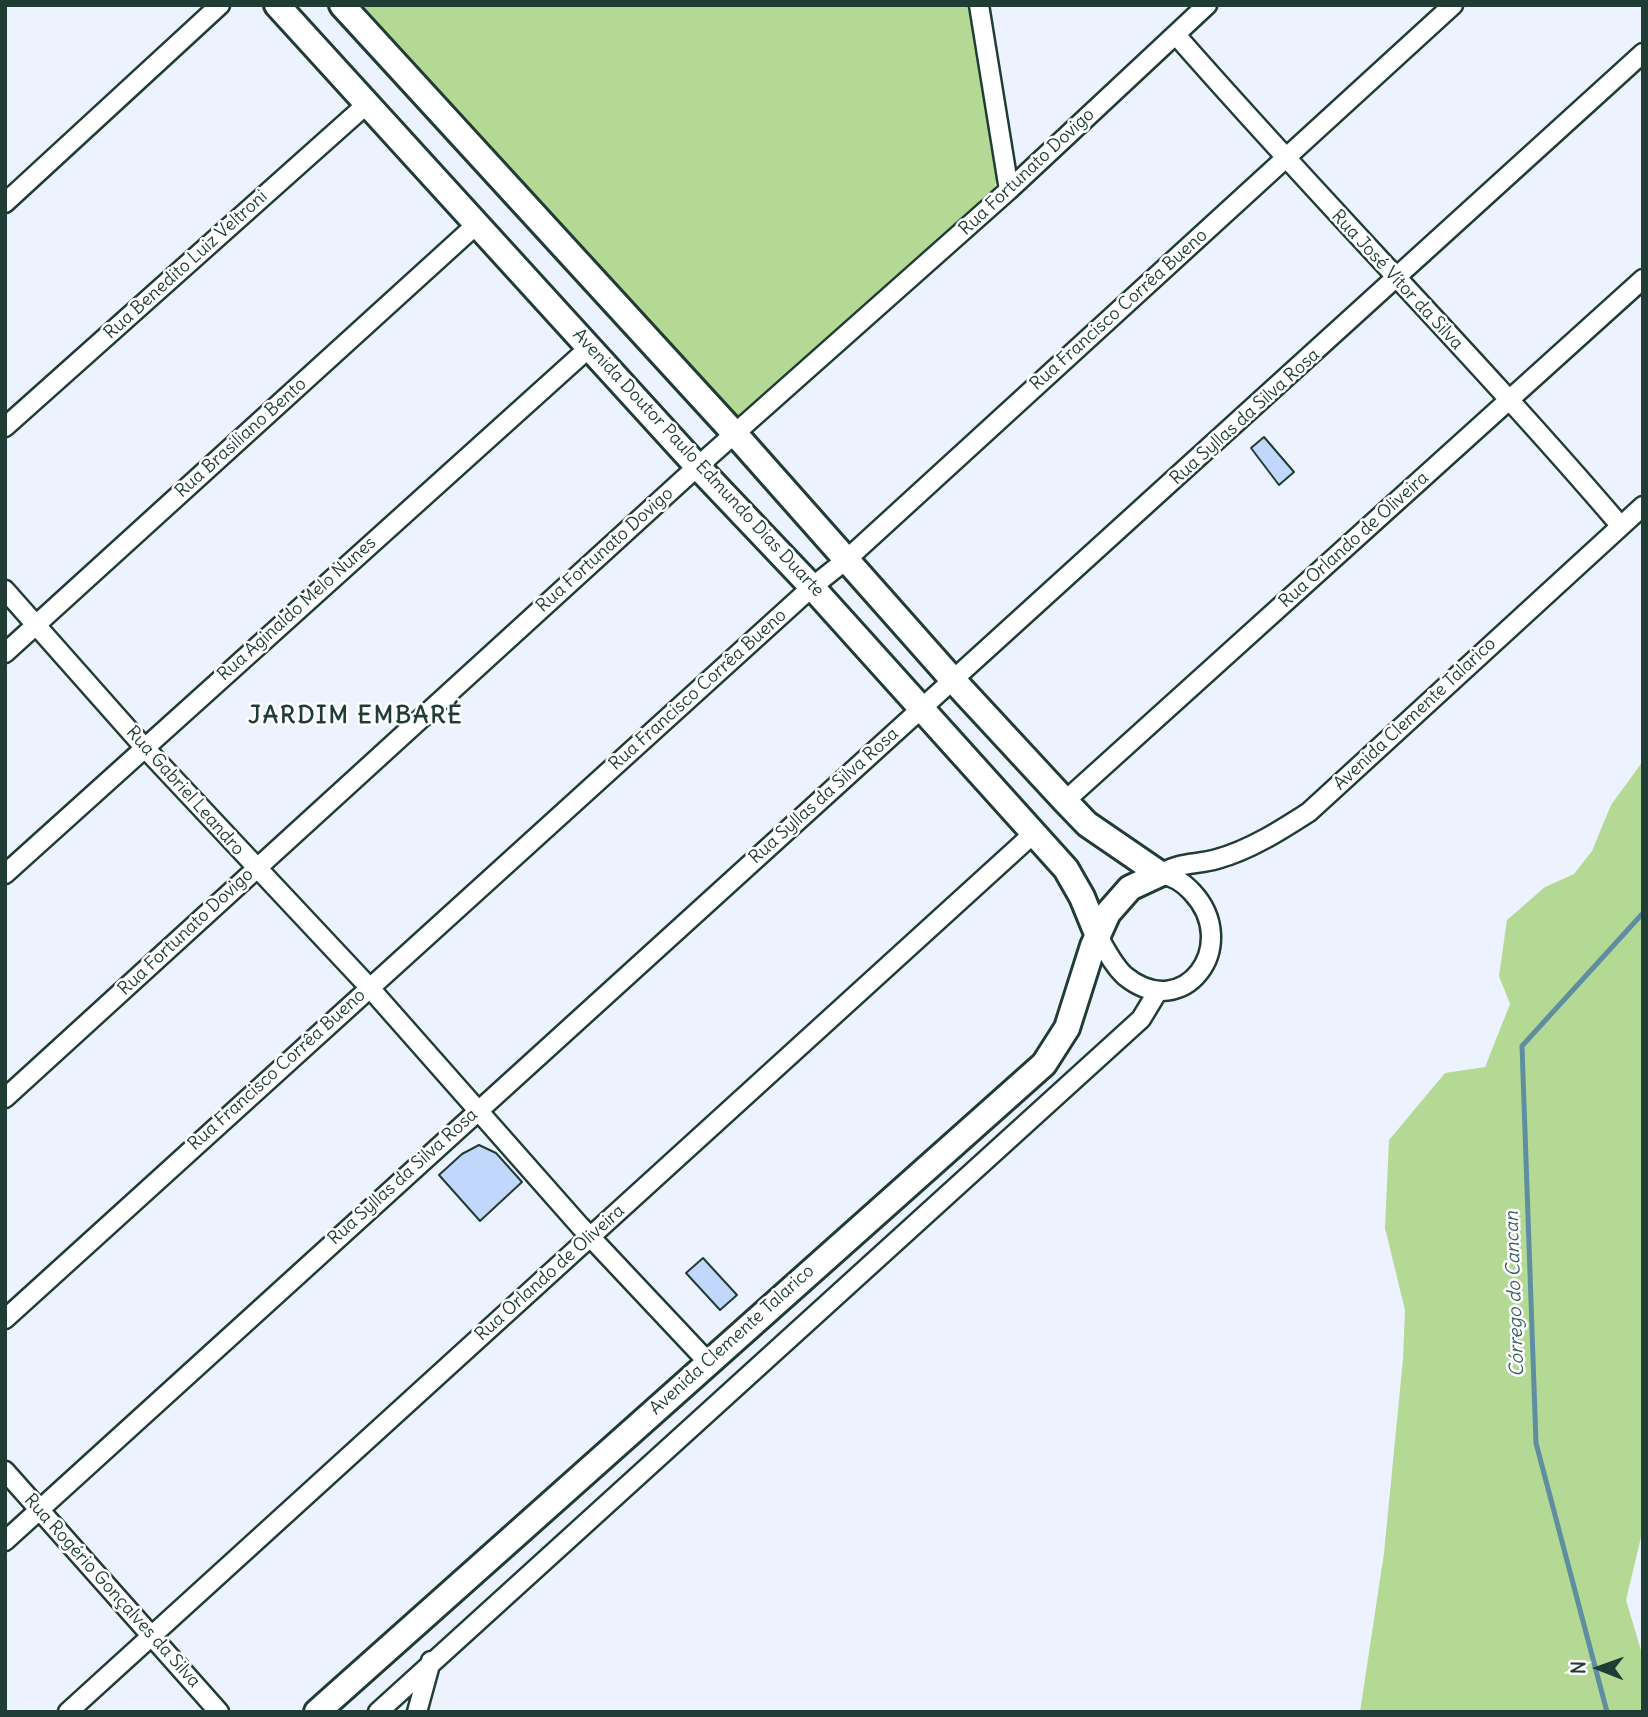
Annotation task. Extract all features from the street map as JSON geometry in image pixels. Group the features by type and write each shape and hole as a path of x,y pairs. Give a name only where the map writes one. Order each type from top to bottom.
{"street":[{"path":"5,203 220,5"},
{"name":"Avenida Doutor Paulo Edmundo Dias Duarte","path":"277,5 591,346 698,467 812,587 1066,869 1082,897 1098,936"},
{"path":"342,5 736,435 953,680 1087,824 1160,874 1179,880 1196,896 1208,916 1213,939 1208,961 1192,979 1172,990 1158,992 1124,975 1098,936"},
{"path":"979,5 1009,190"},
{"name":"Rua Fortunato Dovigo","path":"5,1098 698,467 1009,190 1207,5"},
{"name":"Rua Francisco Corrêa Bueno","path":"5,1319 369,987 846,559 1453,5"},
{"name":"Rua José Vítor da Silva","path":"1176,35 1284,159 1510,400 1619,524"},
{"name":"Rua Syllas da Silva Rosa","path":"5,1541 1643,53"},
{"name":"Rua Benedito Luiz Veltroni","path":"5,426 367,104"},
{"name":"Rua Brasiliano Bento","path":"5,653 477,224"},
{"name":"Rua Orlando de Oliveira","path":"1065,801 1643,279"},
{"name":"Rua Aginaldo Melo Nunes","path":"5,874 591,346"},
{"name":"Avenida Clemente Talarico","path":"317,1712 707,1361 1044,1064 1067,1028 1098,936 1108,913 1121,895 1173,866 1225,856 1275,834 1310,812 1619,524 1643,506"},
{"name":"Rua Gabriel Leandro","path":"5,590 144,747 369,987 590,1237 707,1361"},
{"name":"Rua Orlando de Oliveira","path":"68,1712 1032,834"},
{"name":"Avenida Clemente Talarico","path":"378,1712 431,1661 1141,1019 1158,992"},
{"name":"Rua Rogério Gonçalves da Silva","path":"5,1471 219,1712"},
{"path":"417,1712 431,1661"}],"green space":[{"path":"351,5 969,5 999,162 995,188 987,203 734,422"},
{"path":"1643,761 1643,1529 1626,1600 1643,1657 1643,1712 1360,1712 1384,1553 1403,1359 1405,1310 1385,1228 1389,1140 1445,1073 1485,1067 1510,1004 1499,976 1507,920 1545,887 1574,874 1592,851 1611,805"}],"building":[{"path":"1264,437 1294,472 1279,485 1251,448"},
{"path":"479,1145 496,1153 522,1182 480,1221 439,1175 462,1154"},
{"path":"703,1258 737,1295 720,1310 686,1273"}],"waterway":[{"name":"Córrego do Cancan","path":"1607,1712 1536,1443 1522,1046 1643,913"}],"district":[{"name":"JARDIM EMBARÉ","path":"356,716"}]}
